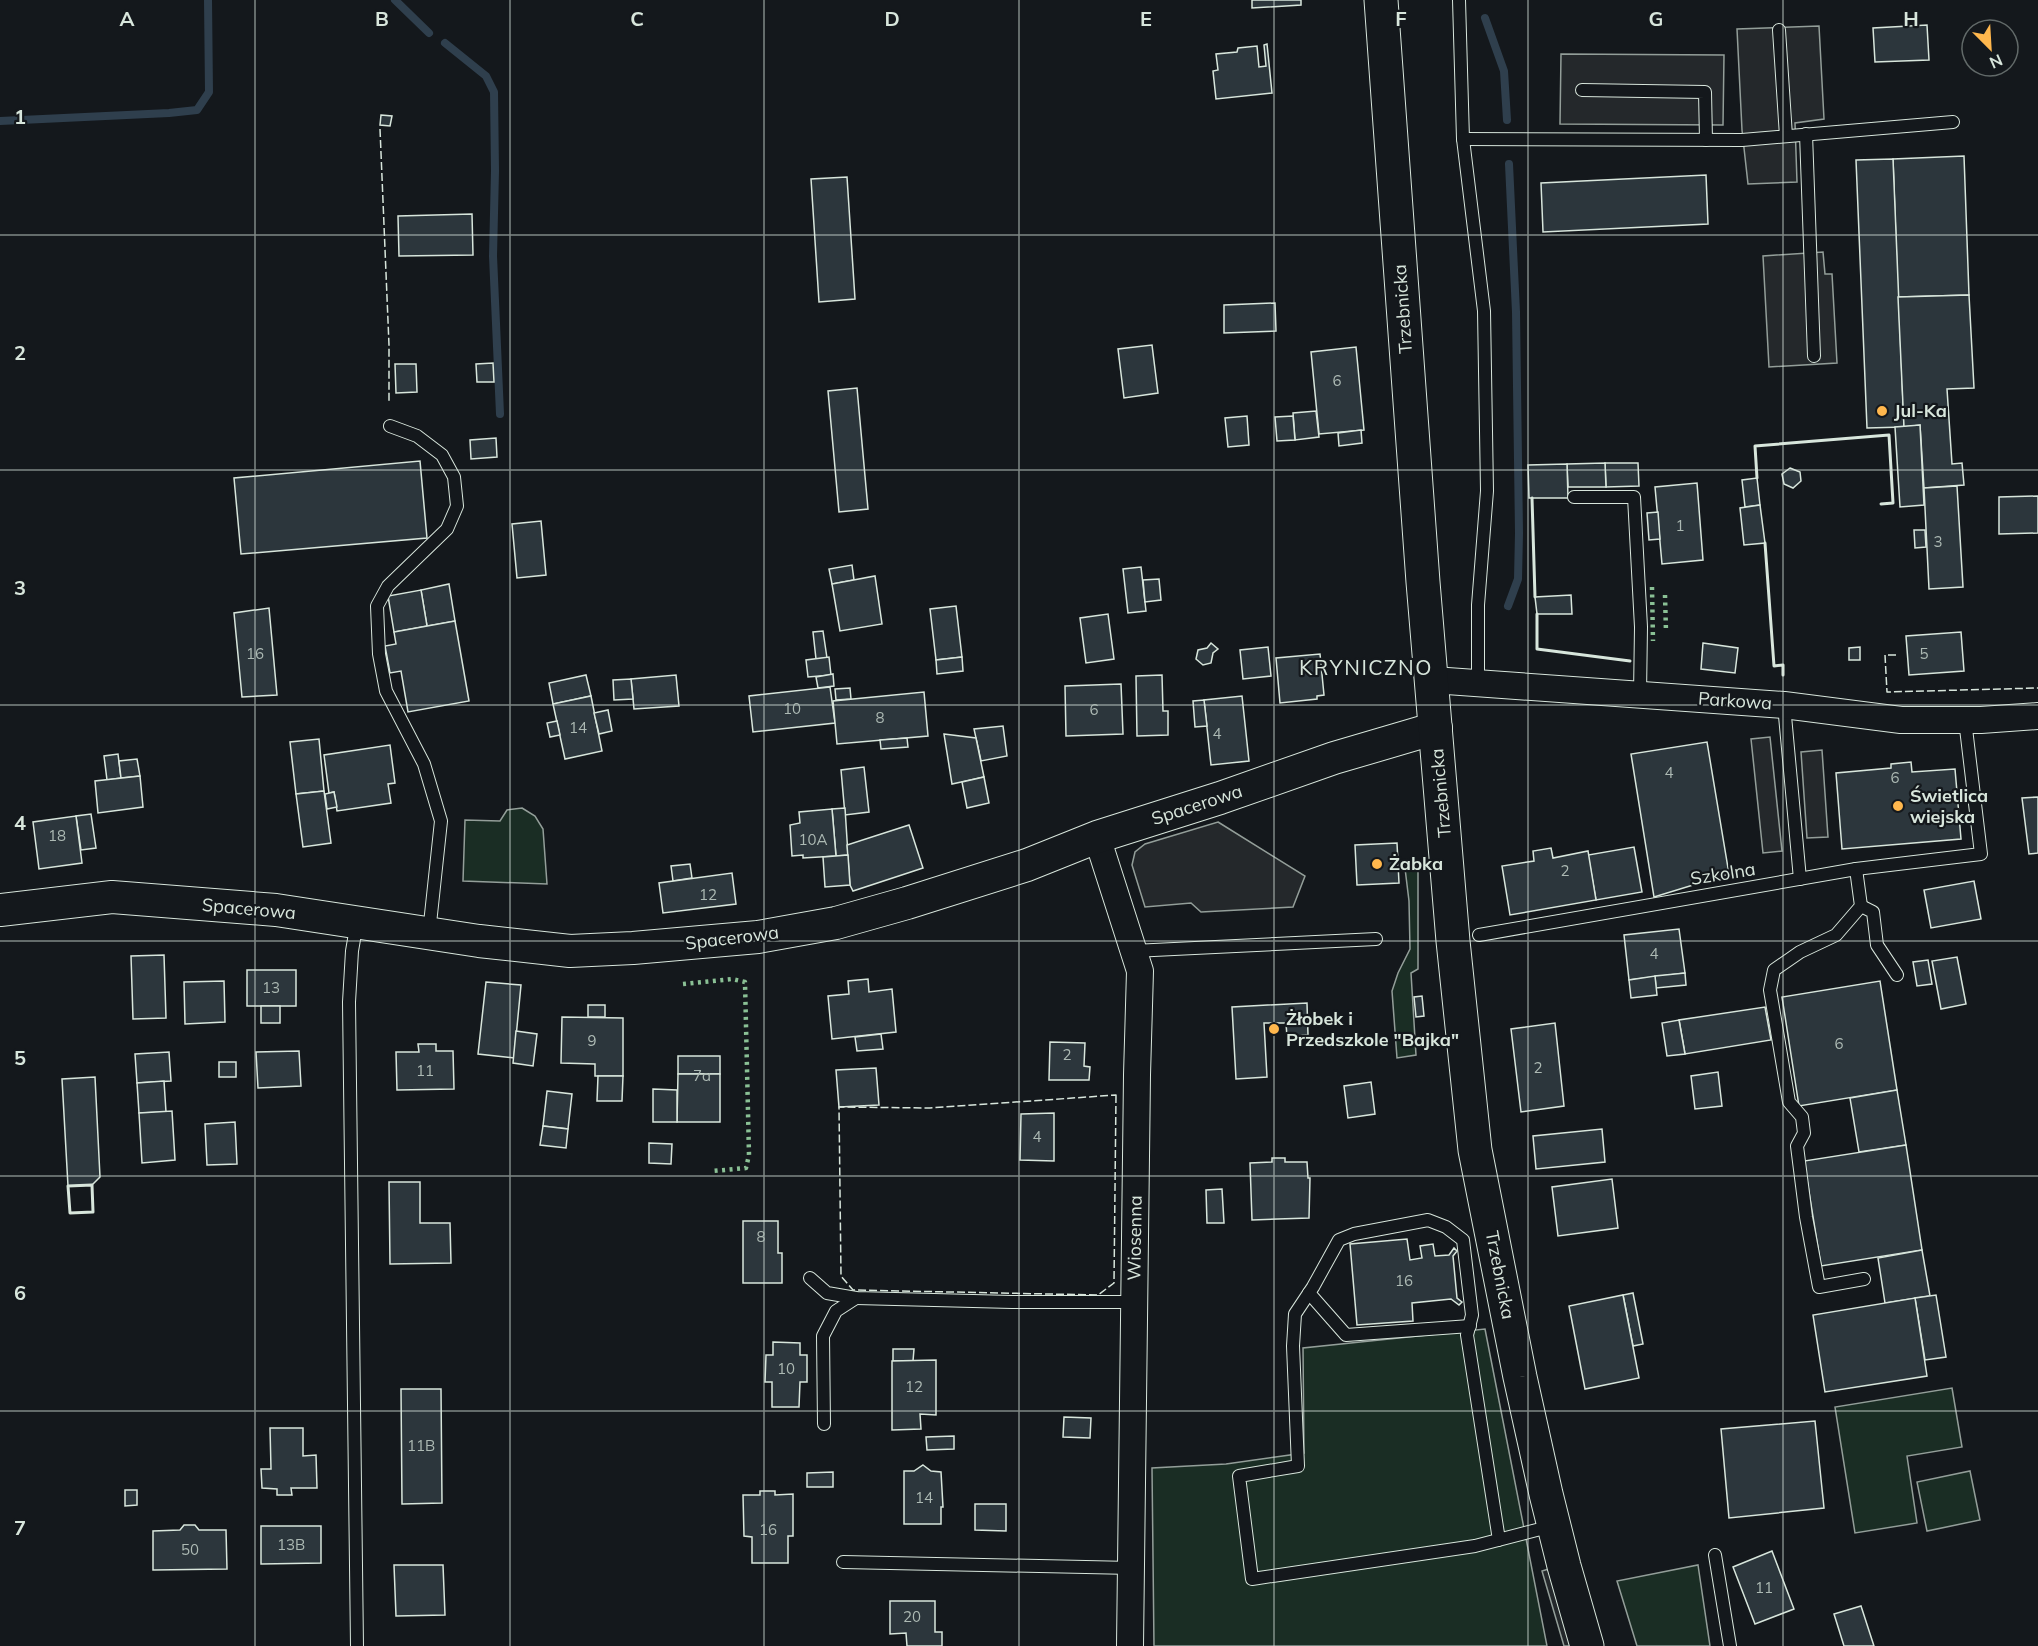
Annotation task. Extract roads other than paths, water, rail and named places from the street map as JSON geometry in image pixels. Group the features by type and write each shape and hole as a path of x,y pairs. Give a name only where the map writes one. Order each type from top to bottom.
{"main road":[{"name":"Trzebnicka","path":"1381,0 1423,582 1453,941 1475,1150 1520,1377 1554,1526 1587,1646"}],"street":[{"name":"Parkowa","path":"1432,680 1784,705 1900,720 1965,720 2038,716"},
{"name":"Spacerowa","path":"0,910 112,897 276,910 429,934 570,951 758,937 836,923 908,903 1027,865 1097,837 1220,798 1364,748 1436,728"},
{"name":"Wiosenna","path":"1097,837 1140,971 1130,1646"}],"lane":[{"path":"1459,0 1464,140 1484,311 1487,491 1478,605 1478,682"},
{"path":"1779,30 1786,136"},
{"path":"1582,90 1705,92 1706,140"},
{"path":"1464,140 1742,140 1953,122"},
{"path":"1806,134 1814,356"},
{"path":"390,426 417,436 442,455 454,477 457,506 447,529 388,586 376,606 386,691 424,764 441,821 429,934"},
{"path":"1574,496 1634,497 1641,627 1640,694"},
{"path":"1784,705 1800,879"},
{"name":"Szkolna","path":"1479,935 1856,869 1981,854 1965,720"},
{"path":"1856,869 1860,906 1836,935 1800,952 1774,970 1770,990 1789,1102 1802,1118 1804,1133 1797,1146 1806,1217 1819,1287 1864,1279"},
{"path":"1860,906 1873,912 1877,945 1897,975"},
{"path":"357,921 352,951 349,1002 357,1646"},
{"path":"1133,951 1376,939"},
{"path":"1499,1540 1467,1335 1472,1315 1463,1240 1446,1227 1428,1220 1354,1234 1339,1240 1295,1314 1293,1346 1298,1466 1239,1476 1252,1579 1475,1546 1499,1540 1554,1526"},
{"path":"810,1278 827,1293 856,1298 1134,1302"},
{"path":"1309,1293 1346,1335 1470,1326"},
{"path":"824,1424 823,1336 836,1311 856,1298"},
{"path":"1715,1555 1730,1646"},
{"path":"843,1562 1131,1568"}],"waterway":[{"path":"0,121 197,110 209,92 208,0"},
{"path":"395,0 429,33"},
{"path":"1485,18 1504,71 1507,120"},
{"path":"445,43 486,76 494,92 493,256 500,414"},
{"path":"1508,606 1518,579 1519,533 1516,312 1509,164"}],"place":[{"name":"Jul-Ka","path":"1882,411"},
{"name":"Świetlica wiejska","path":"1898,806"},
{"name":"Żabka","path":"1377,864"},
{"name":"Żłobek i Przedszkole \"Bajka\"","path":"1274,1029"}],"district":[{"name":"KRYNICZNO","path":"1366,668"}]}
